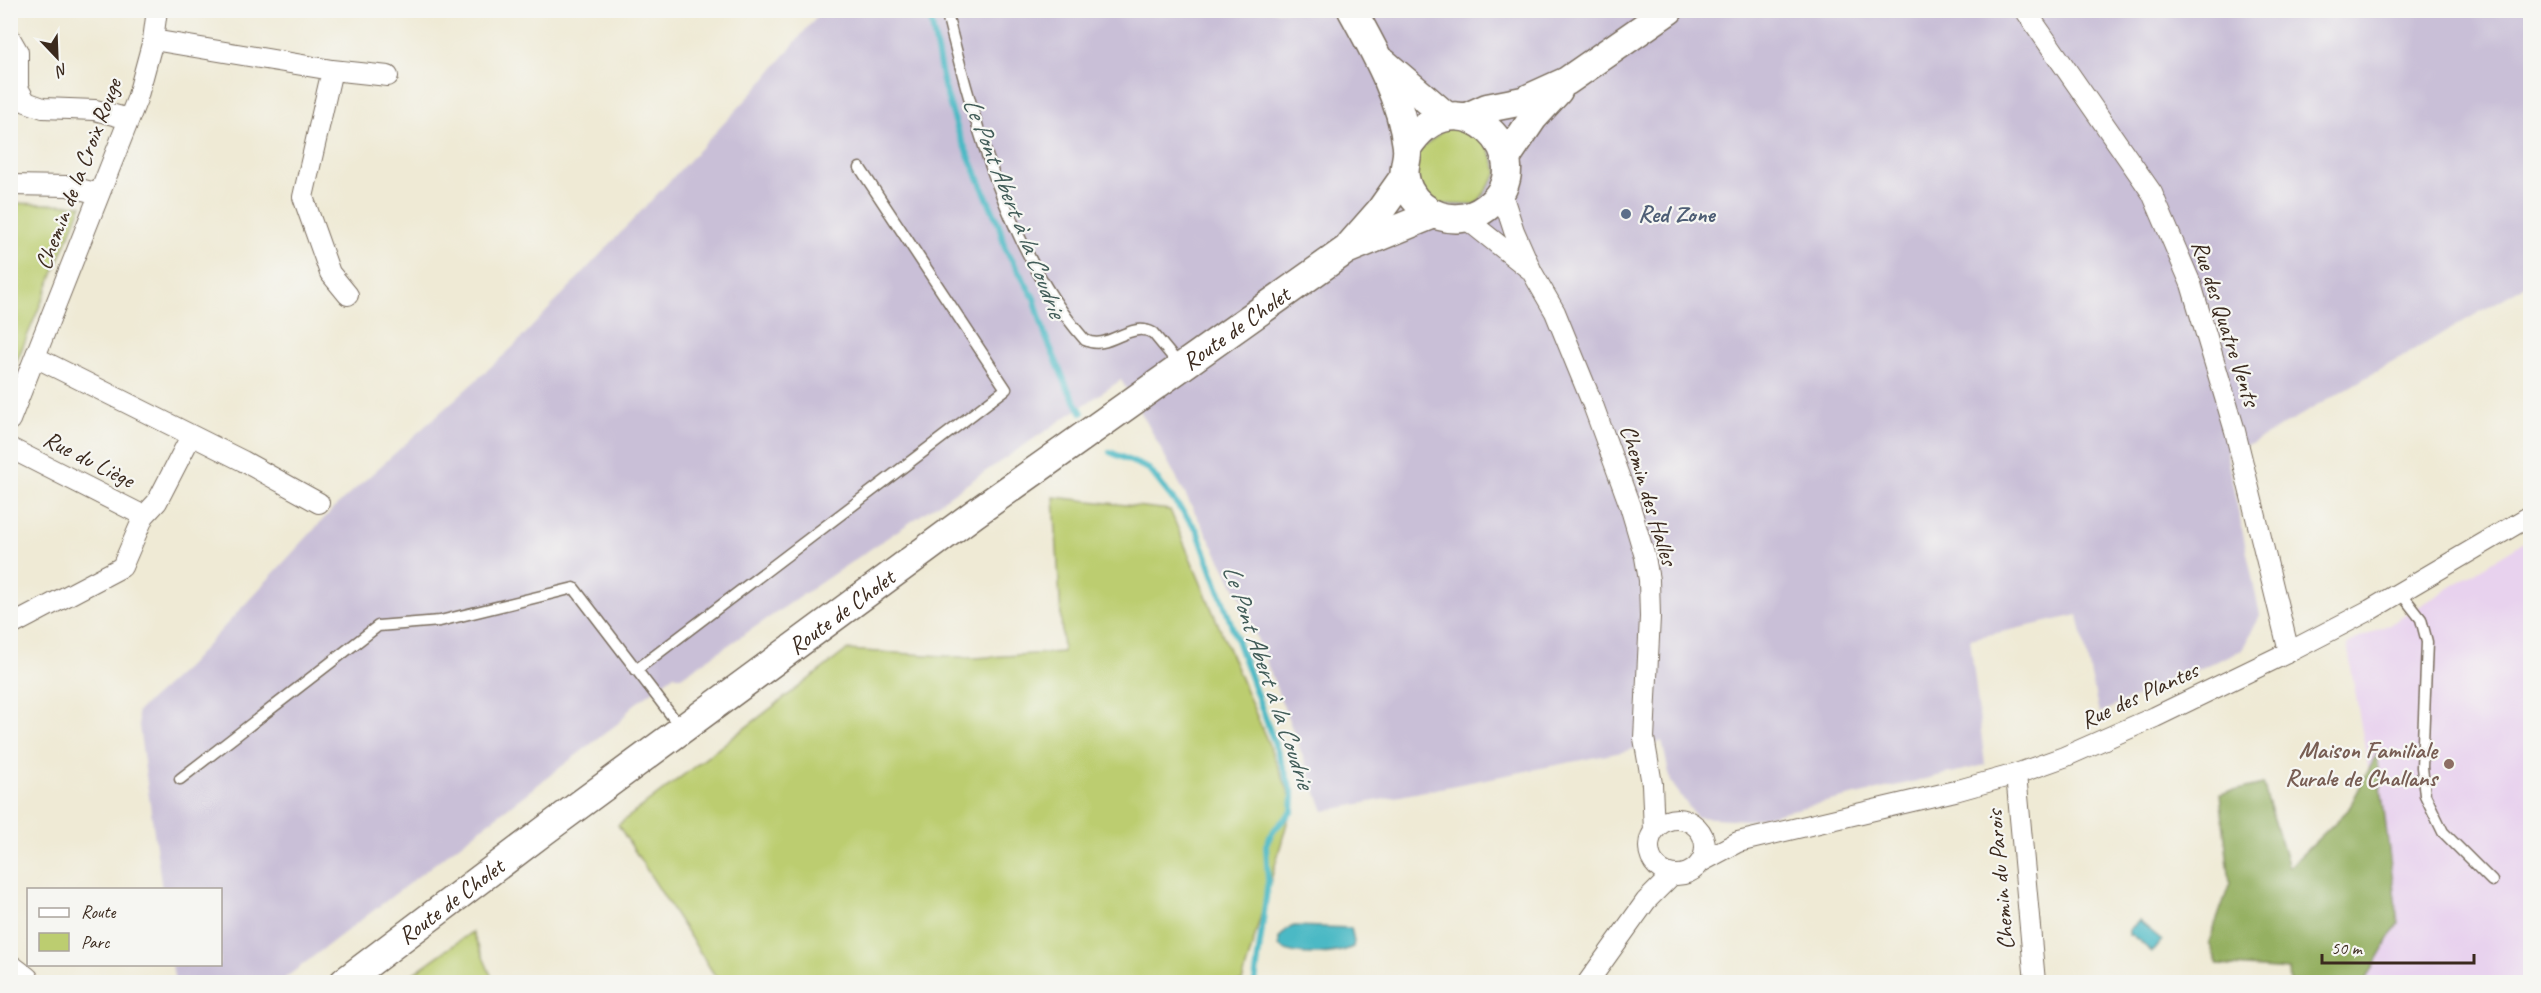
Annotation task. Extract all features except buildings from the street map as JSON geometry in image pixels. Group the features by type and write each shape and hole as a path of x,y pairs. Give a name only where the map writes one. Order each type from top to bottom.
{"highway":[{"path":"10,972 22,982"}],"main road":[{"path":"1352,10 1379,58 1390,84 1407,148"},
{"path":"1379,58 1457,117 1481,123 1493,132 1501,144 1506,158 1506,175 1501,191 1486,208 1465,218 1449,219 1434,214 1415,199 1404,177 1404,162 1407,148 1416,133 1430,123 1457,117 1487,108 1523,101 1567,81 1669,10"},
{"path":"1506,158 1533,118 1567,81"},
{"name":"Route de Cholet","path":"1346,250 1380,211 1404,177"},
{"name":"Route de Cholet","path":"344,982 964,521 1346,250 1434,214"}],"street":[{"name":"Chemin de la Croix Rouge","path":"10,420 137,99 153,40 157,10"},
{"name":"Rue des Quatre Vents","path":"2025,10 2152,193 2192,284 2235,431 2289,652"},
{"path":"10,38 18,52 18,88 26,102 43,108 95,110 129,119"},
{"path":"153,40 332,70 388,76"},
{"path":"332,70 303,197 330,273 348,295"},
{"path":"10,185 68,186 99,194"},
{"name":"Chemin des Halles","path":"1501,191 1532,272 1555,312 1593,405 1630,506 1645,557 1649,580 1650,617 1644,738 1652,784 1654,831"},
{"name":"Chemin des Halles","path":"1465,218 1532,272"},
{"path":"35,357 319,503"},
{"name":"Rue du Liège","path":"10,626 122,567 144,516 158,502 191,436"},
{"name":"Rue du Liège","path":"10,448 144,516"},
{"name":"Rue des Plantes","path":"1701,862 1738,842 2016,774 2064,757 2155,717 2289,652 2400,592 2530,516"},
{"name":"Chemin du Parois","path":"2016,774 2035,982"},
{"name":"Chemin des Halles","path":"1652,784 1681,819"},
{"path":"1671,819 1681,819 1690,822 1703,836 1705,849 1701,862 1694,870 1684,875 1672,875 1661,871 1653,862 1649,852 1649,841 1661,824 1671,819"},
{"name":"Rue des Plantes","path":"1703,836 1738,842"},
{"path":"1646,900 1653,862"},
{"path":"1588,982 1646,900 1672,875"}],"lane":[{"path":"946,10 979,131 1019,237 1053,297 1085,340 1100,344 1133,330 1148,330 1181,367"},
{"path":"636,670 1006,389 860,168"},
{"path":"180,779 378,626 440,621 574,588 682,730"},
{"path":"2400,592 2421,619 2427,642 2422,767 2425,795 2443,832 2492,881"}],"shaded area":[{"path":"821,11 2530,11 2530,283 2251,444 2226,452 2260,615 2242,650 2099,713 2078,615 1970,639 1985,765 1748,820 1696,817 1671,782 1662,741 1622,752 1324,811 1243,602 1147,423 1121,380 681,677 674,675 631,707 621,721 280,982 175,982 172,966 222,966 222,888 162,888 137,712 187,667 333,509 513,347 760,85"},
{"name":"Maison Familiale Rurale de Challans","path":"2530,538 2530,982 2309,982 2388,884 2347,644 2394,622"}],"green space":[{"path":"1448,126 1485,137 1498,173 1476,205 1434,204 1416,181 1417,153"},
{"path":"10,203 82,205 11,375"},
{"path":"1054,497 1170,510 1293,802 1242,982 719,982 618,825 847,650 975,658 1063,652"},
{"path":"2377,754 2398,923 2364,982 2290,982 2289,970 2218,965 2209,942 2230,883 2220,794 2263,784 2289,867 2348,810"},
{"path":"472,932 494,982 401,982"}],"water":[{"path":"2139,921 2162,940 2152,952 2129,935 2129,930"},
{"path":"1294,926 1351,928 1353,947 1336,952 1315,954 1286,950 1279,946 1279,938 1287,929"}],"waterway":[{"name":"Le Pont Abert à la Coudrie","path":"929,10 944,86 959,134 999,225 1005,248 1034,298 1045,335 1068,389 1082,413"},
{"name":"Le Pont Abert à la Coudrie","path":"1110,452 1149,469 1197,530 1293,794 1292,811 1273,831 1266,845 1268,881 1255,982"}],"place":[{"name":"Red Zone","path":"1626,214"},
{"name":"Maison Familiale Rurale de Challans","path":"2449,764"}]}
